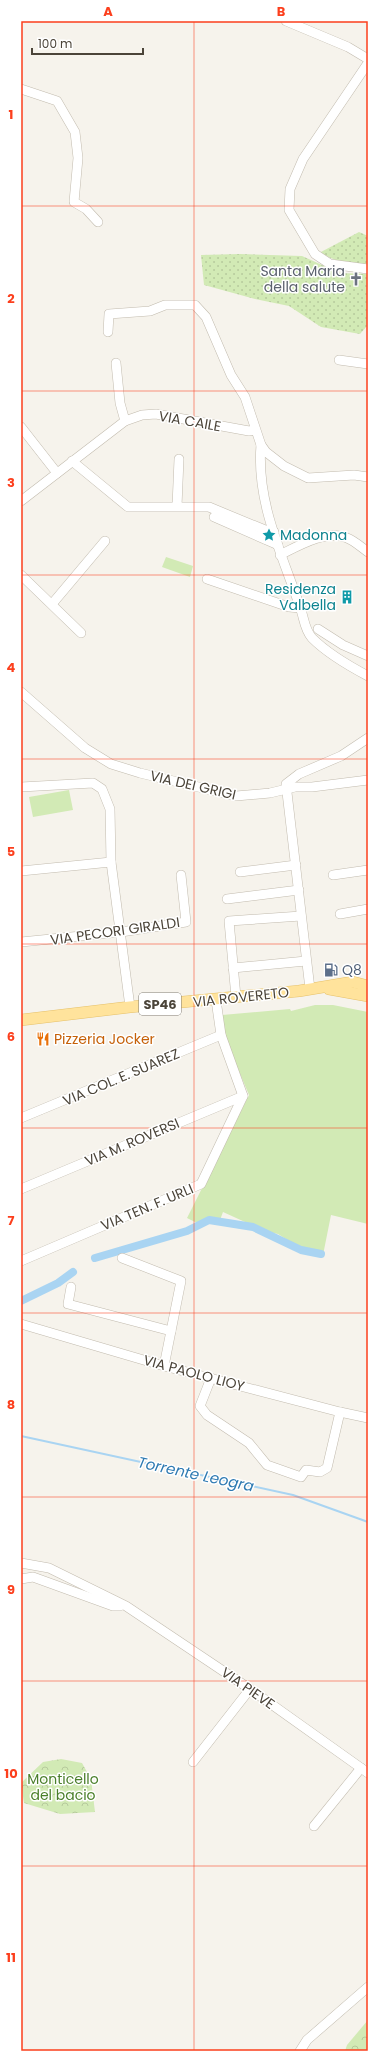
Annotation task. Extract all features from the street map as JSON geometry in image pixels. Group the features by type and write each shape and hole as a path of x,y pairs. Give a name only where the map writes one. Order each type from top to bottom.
{"main road":[{"name":"VIA ROVERETO","path":"21,1020 130,1007 216,1000 314,988 350,986"},
{"name":"SP46","path":"350,986 368,988"},
{"name":"SP46","path":"350,986 368,996"}],"street":[{"path":"286,21 348,47 368,59"},
{"path":"368,63 303,159 290,189 289,210 315,254 330,264 368,269"},
{"path":"21,89 57,102 75,132 78,158 74,202 86,209 98,222"},
{"path":"108,332 109,314 150,311 165,305 196,305 206,317 231,375 244,397 255,430 261,445 266,452 284,466 308,478 354,475 368,477"},
{"path":"339,360 368,364"},
{"path":"116,363 120,403 125,421"},
{"name":"VIA CAILE","path":"21,501 125,421 142,415 156,414 249,431 255,430"},
{"path":"21,427 56,473"},
{"path":"261,445 259,461 262,492 280,555 301,608 305,626 312,637 346,664 368,676"},
{"path":"178,506 179,459"},
{"path":"72,461 128,507 209,507 265,530 274,532"},
{"path":"214,518 278,545"},
{"path":"280,555 309,541 332,536 347,538 368,552"},
{"path":"52,604 105,541"},
{"path":"21,575 81,633"},
{"path":"206,579 289,607 301,608"},
{"path":"318,629 343,645 368,656"},
{"name":"VIA DEI GRIGI","path":"21,692 84,748 111,764 140,773 236,796 287,790 295,787 312,787 368,780"},
{"path":"314,988 306,961 286,784 300,774 341,756 368,738"},
{"path":"21,787 93,783 102,789 110,809 111,862 130,1007"},
{"path":"21,871 111,862"},
{"path":"240,872 296,865"},
{"path":"333,875 368,870"},
{"name":"VIA PECORI GIRALDI","path":"21,942 121,932 186,922 181,875"},
{"path":"227,899 299,890"},
{"path":"340,914 368,909"},
{"path":"236,997 229,921 301,916"},
{"path":"233,968 306,961"},
{"name":"VIA ROVERETO","path":"350,986 368,981"},
{"path":"216,1000 221,1035 243,1096"},
{"name":"VIA COL. E. SUAREZ","path":"21,1118 221,1035"},
{"name":"VIA M. ROVERSI","path":"21,1189 243,1096"},
{"name":"VIA TEN. F. URLI","path":"21,1261 201,1184 243,1096"},
{"path":"122,1258 181,1281 164,1366"},
{"path":"71,1287 68,1304 171,1331"},
{"name":"VIA PAOLO LIOY","path":"21,1324 164,1366 368,1418"},
{"path":"211,1378 200,1406 207,1415 249,1443 267,1465 301,1477 306,1470 320,1472 327,1468 340,1412"},
{"name":"VIA PIEVE","path":"21,1563 49,1568 126,1606 250,1689 365,1770"},
{"name":"VIA PIEVE","path":"21,1579 33,1578 113,1606 126,1606"},
{"path":"193,1762 250,1689"},
{"path":"314,1826 365,1770"},
{"path":"300,2051 307,2040 368,1987"}],"green space":[{"path":"359,232 368,236 368,266 338,261 319,253"},
{"path":"240,254 302,256 340,273 368,274 368,325 360,334 321,327 289,306 255,299 204,285 201,255"},
{"path":"166,557 193,566 190,577 162,567"},
{"path":"69,790 73,810 33,817 29,797"},
{"path":"315,1005 333,1005 368,1012 368,1224 331,1215 323,1255 297,1246 278,1234 265,1231 223,1212 220,1220 197,1223 187,1218 249,1095 222,1031 222,1015 290,1009 291,1011"},
{"name":"Monticello del bacio","path":"61,1759 82,1763 91,1779 95,1812 60,1814 24,1803 21,1783 43,1762"},
{"path":"368,2020 368,2051 345,2051 347,2045"}],"waterway":[{"path":"95,1258 187,1231 209,1220 253,1227 301,1250 321,1254"},
{"path":"21,1301 58,1283 73,1272"},
{"name":"Torrente Leogra","path":"21,1436 293,1495 368,1522"}],"place":[{"name":"Santa Maria della salute","path":"356,279"},
{"name":"Madonna","path":"269,535"},
{"name":"Residenza Valbella","path":"347,597"},
{"name":"Q8","path":"331,970"},
{"name":"Pizzeria Jocker","path":"43,1039"}]}
